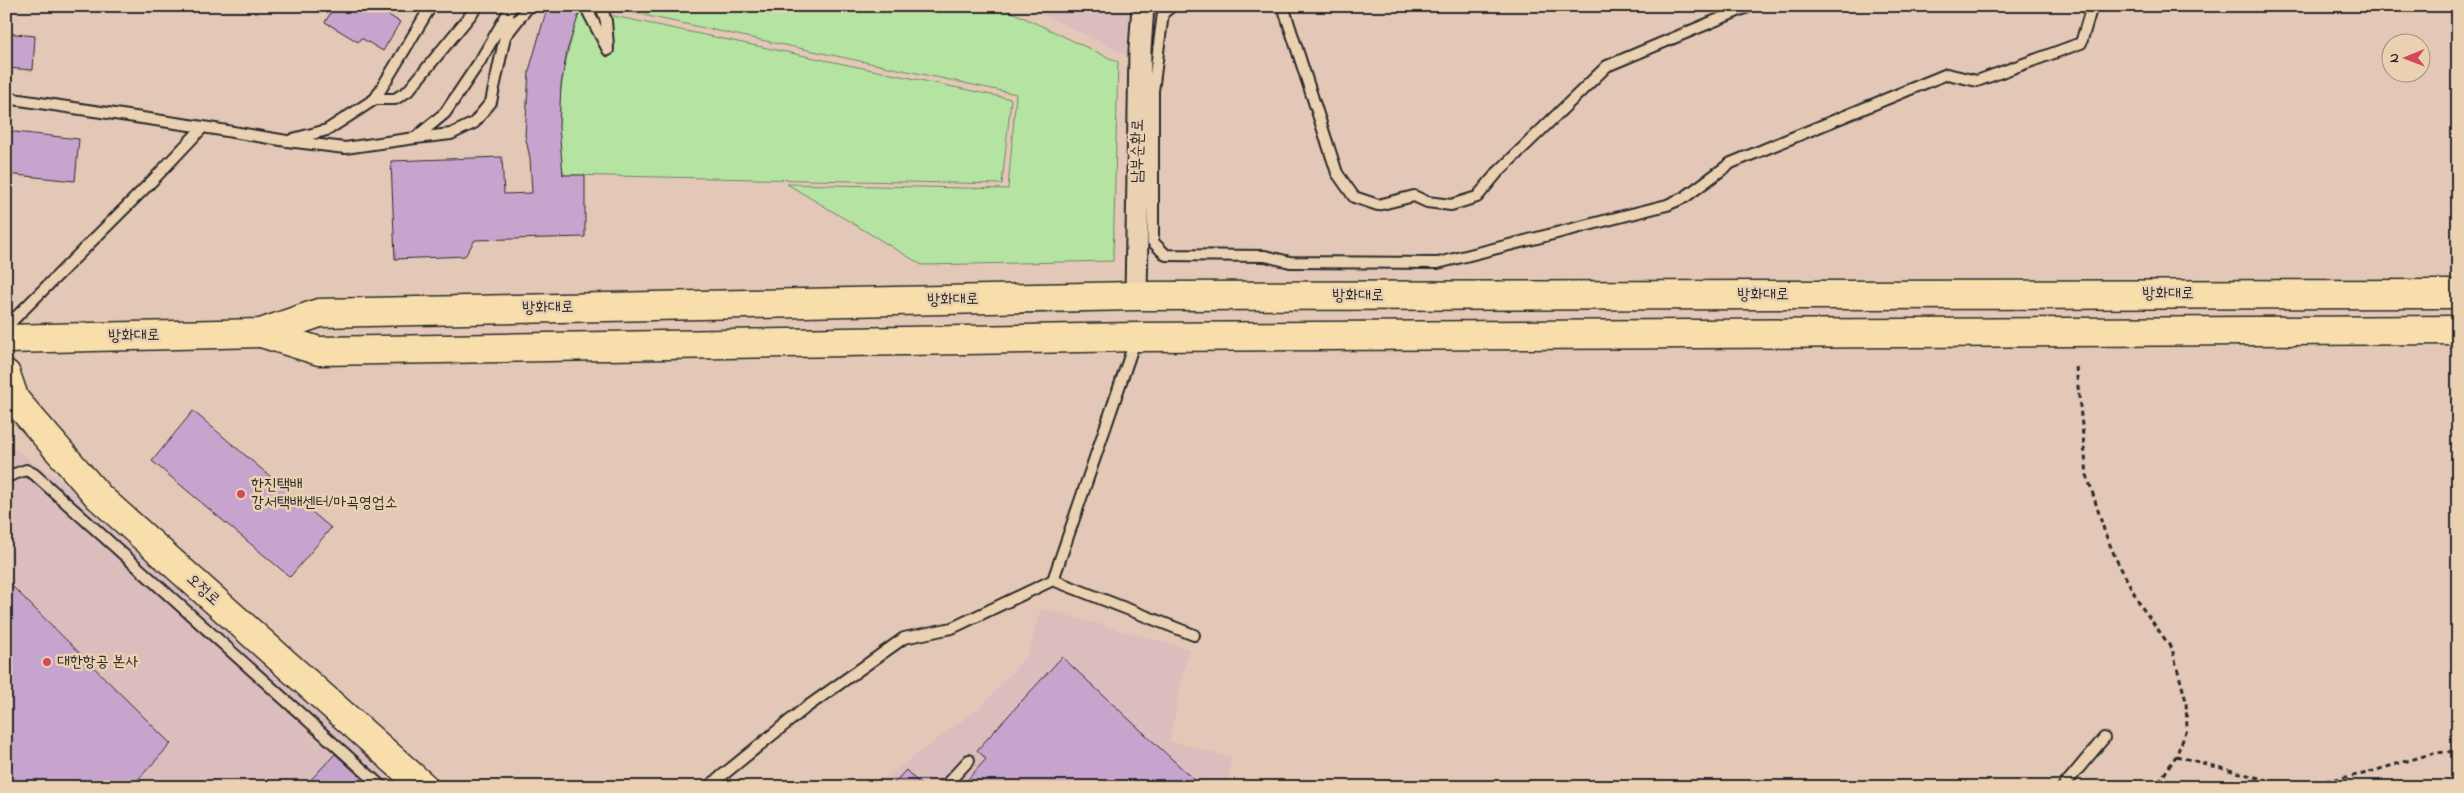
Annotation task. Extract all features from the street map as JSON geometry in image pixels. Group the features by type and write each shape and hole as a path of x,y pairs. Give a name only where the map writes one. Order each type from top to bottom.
{"main road":[{"name":"방화대로","path":"6,339 261,333 319,313 1136,296 2458,294"},
{"name":"방화대로","path":"261,333 319,351 1137,337 2458,330"},
{"name":"오정로","path":"6,374 15,400 99,497 424,787"}],"street":[{"name":"남부순환로","path":"1136,296 1143,6"}],"lane":[{"path":"287,141 327,130 375,98 431,6"},
{"path":"375,98 395,99 408,91 478,6"},
{"path":"505,37 529,6"},
{"path":"585,6 608,50 606,21 602,6"},
{"path":"1172,6 1163,13 1153,91 1153,242 1166,255 1265,256 1290,262 1438,263 1668,205 1685,197 1731,163 1947,74 1977,81 2081,43 2092,6"},
{"path":"1284,6 1337,174 1354,198 1378,204 1414,196 1427,202 1451,205 1477,197 1504,166 1607,66 1750,6"},
{"path":"6,98 287,141 345,148 451,134 474,123 491,102 511,8"},
{"path":"415,138 445,113 480,61 511,8"},
{"path":"6,327 153,180 203,127"},
{"path":"708,787 804,710 904,638 952,628 1053,580 1137,337"},
{"path":"6,477 26,470 34,474 382,787"},
{"path":"1053,580 1194,635"},
{"path":"2063,787 2104,738"},
{"path":"944,787 969,760"}],"path":[{"path":"2076,367 2087,475 2105,533 2116,559 2137,598 2172,649 2186,701 2187,730 2176,756 2156,787"},
{"path":"2176,756 2282,784 2318,782 2364,774 2434,753 2458,751"}],"shaded area":[{"path":"1025,6 1132,6 1127,55"},
{"path":"6,443 71,488 400,787 6,787"},
{"path":"1041,608 1188,649 1170,741 1232,758 1226,787 873,787 984,704 1028,654"}],"green space":[{"path":"622,6 999,6 1118,62 1113,261 922,265 787,184 1008,189 1016,94 624,11"},
{"path":"580,9 1011,99 1002,184 564,175 558,133 561,91 564,70"}],"building":[{"path":"335,6 374,6 400,22 383,51 361,38 358,42 325,22"},
{"path":"551,6 571,6 580,11 567,51 561,85 559,127 563,175 585,175 585,237 475,240 465,256 395,259 391,161 502,157 504,194 532,193 530,158 525,135 529,71 545,15"},
{"path":"6,33 35,36 33,70 6,68"},
{"path":"6,131 79,139 75,181 6,174"},
{"name":"한진택배 강서택배센터/마곡영업소","path":"193,411 331,528 290,577 152,461"},
{"name":"대한항공 본사","path":"6,580 171,744 131,787 6,787"},
{"path":"1062,657 1202,787 961,787 986,759 977,750"},
{"path":"335,754 358,775 371,787 304,787"},
{"path":"906,770 923,787 890,787"}],"place":[{"name":"한진택배 강서택배센터/마곡영업소","path":"241,494"},
{"name":"대한항공 본사","path":"47,662"}]}
